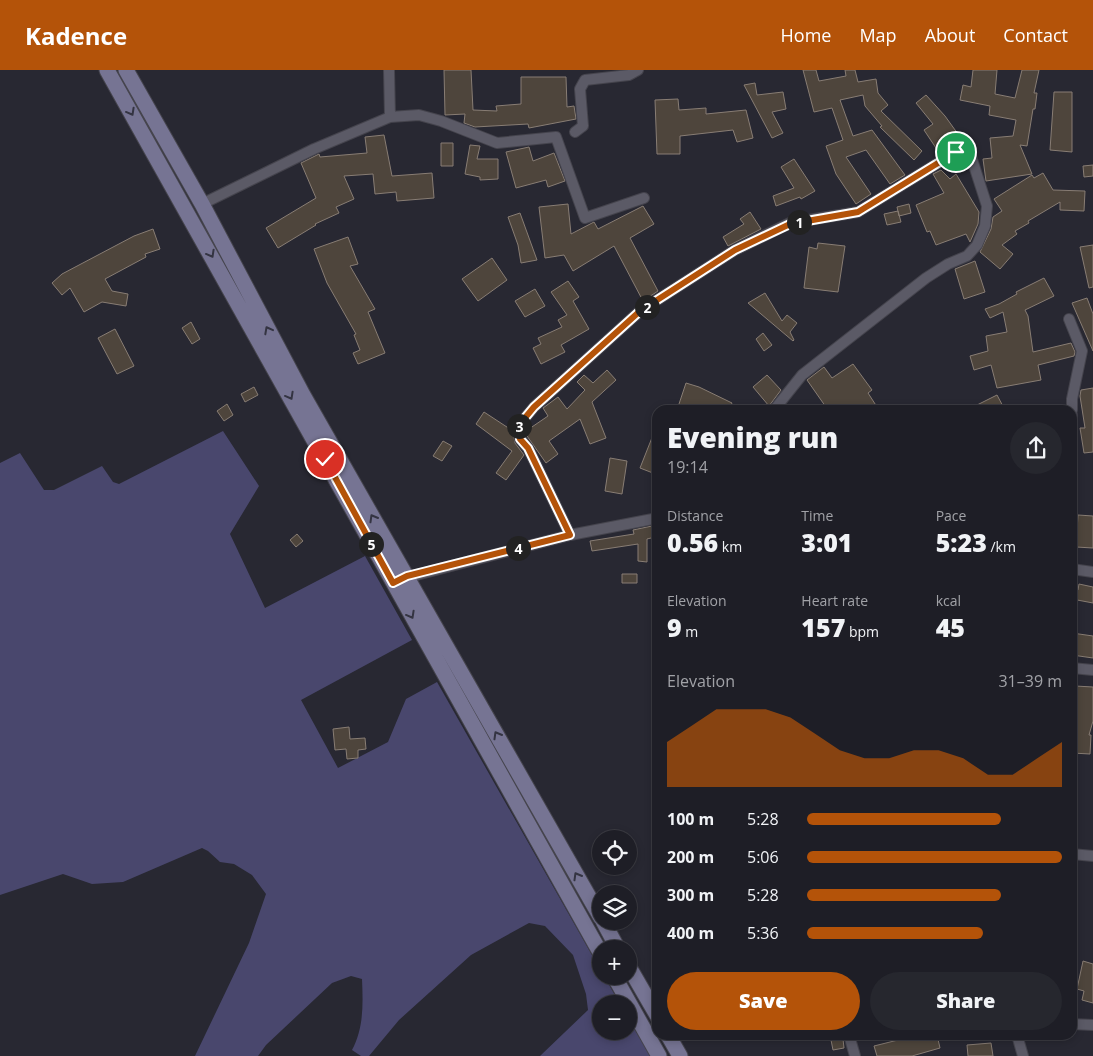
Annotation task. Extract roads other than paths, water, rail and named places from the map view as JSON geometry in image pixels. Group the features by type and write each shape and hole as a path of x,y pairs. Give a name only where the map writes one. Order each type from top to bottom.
{"main road":[{"path":"107,70 400,579 592,903"},
{"path":"126,70 202,204 593,940"},
{"path":"637,981 652,1007"},
{"path":"619,985 659,1056"},
{"path":"671,1040 680,1056"}],"street":[{"path":"390,70 390,117"},
{"path":"575,132 583,126 580,89 585,80 629,75 638,70"},
{"path":"202,204 314,149 390,117 419,115 441,120 497,143 556,137 585,218 644,198"},
{"path":"570,535 528,448 520,439 519,425 534,407 640,311 735,250 790,224 858,212 956,152 969,150 987,206 985,226 977,245 967,256 948,264 926,278 802,375 778,405"},
{"path":"1069,319 1082,351 1072,405"},
{"path":"400,579 570,535 652,519"},
{"path":"1077,570 1093,572"},
{"path":"1077,668 1093,670"},
{"path":"1077,854 1093,856"},
{"path":"1077,1024 1093,1025"},
{"path":"850,1040 855,1056"},
{"path":"1018,1040 1023,1056"}]}
